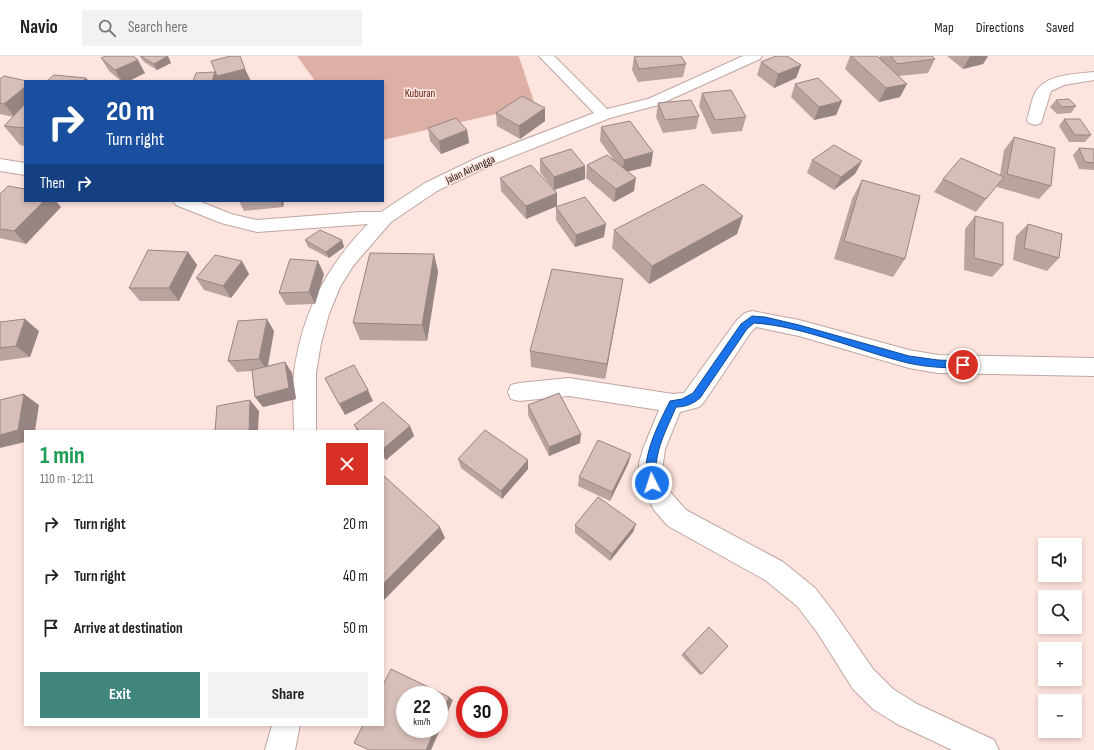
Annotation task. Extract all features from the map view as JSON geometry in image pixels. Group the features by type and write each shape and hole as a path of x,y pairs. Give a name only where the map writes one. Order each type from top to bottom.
{"street":[{"path":"546,56 604,115"},
{"name":"Jalan Airlangga","path":"305,430 305,374 310,341 320,310 333,283 347,260 385,218 431,187 456,174 520,146 604,115 653,102 755,56"},
{"path":"1035,120 1042,95 1047,87 1056,82 1094,76"},
{"path":"0,165 24,169"},
{"path":"184,202 227,219 257,226 360,218 385,218"},
{"path":"519,392 563,387 583,388 673,403 682,403 691,400 696,395 744,326 752,319 799,328 895,356 938,364 1094,367"},
{"path":"673,403 661,429 651,463 652,483 663,502 678,518 774,571 806,597 826,623 863,678 883,699 907,714 984,750"},
{"path":"280,750 286,726"}],"green space":[{"name":"Kuburan","path":"297,56 517,56 519,57 535,105 384,140 384,80 314,80"}],"building":[{"path":"106,56 133,56 138,60 115,70 101,58"},
{"path":"140,56 168,56 154,64"},
{"path":"231,56 240,56 245,69 217,76 211,61"},
{"path":"681,56 686,64 639,69 634,57"},
{"path":"776,56 787,56 801,65 778,74 761,62"},
{"path":"851,56 877,56 907,84 886,88"},
{"path":"891,56 932,56 935,59 897,64"},
{"path":"215,72 212,80 193,80 196,73"},
{"path":"54,75 86,78 84,80 48,80"},
{"path":"4,76 24,80 24,88 4,104 0,103 0,79"},
{"path":"818,78 842,101 819,107 795,84"},
{"path":"731,90 746,117 715,120 702,93"},
{"path":"522,96 545,108 519,126 496,113"},
{"path":"1069,99 1076,106 1062,107 1056,100"},
{"path":"691,100 699,116 665,120 658,103"},
{"path":"24,105 24,128 4,126"},
{"path":"456,118 467,130 439,141 428,128"},
{"path":"1064,119 1080,119 1091,135 1075,135"},
{"path":"630,121 653,152 624,160 601,127"},
{"path":"1014,137 1055,148 1051,186 1007,174"},
{"path":"834,145 862,161 841,177 812,160"},
{"path":"1079,148 1094,149 1094,163 1085,162"},
{"path":"571,149 585,166 554,177 540,159"},
{"path":"607,155 636,178 616,189 587,165"},
{"path":"961,158 1004,177 986,199 943,179"},
{"path":"531,165 557,193 526,206 500,178"},
{"path":"862,180 920,196 905,259 844,241"},
{"path":"703,184 743,216 652,266 614,230"},
{"path":"8,186 24,189 24,202 43,202 14,231 0,229 0,194"},
{"path":"585,197 606,224 576,235 556,207"},
{"path":"975,216 1003,223 1003,265 974,258"},
{"path":"1028,224 1062,234 1059,258 1024,248"},
{"path":"320,230 342,240 326,252 305,240"},
{"path":"148,250 188,252 169,288 129,288"},
{"path":"370,253 434,254 422,325 353,323"},
{"path":"215,255 242,261 223,286 196,278"},
{"path":"290,259 318,261 309,292 279,293"},
{"path":"552,269 623,279 607,364 530,351"},
{"path":"25,319 16,346 0,348 0,322"},
{"path":"267,319 259,359 228,361 238,321"},
{"path":"285,362 289,388 255,397 252,370"},
{"path":"354,365 368,390 339,404 325,378"},
{"path":"559,393 581,434 549,447 528,405"},
{"path":"24,394 18,430 0,435 0,400"},
{"path":"250,400 249,430 215,430 217,406"},
{"path":"383,402 410,426 384,448 384,430 359,430 354,425"},
{"path":"485,430 528,460 501,491 458,459"},
{"path":"598,440 631,454 612,492 579,477"},
{"path":"384,476 440,527 384,583"},
{"path":"598,497 636,524 612,554 575,525"},
{"path":"709,627 728,646 702,674 684,653"},
{"path":"391,669 426,686 396,686 396,738 431,738 426,750 369,750 354,743 362,726 384,726 384,683"}],"route":[{"path":"652,483 651,463 654,449 673,403 682,403 691,400 696,395 744,326 752,319 765,320 799,328 874,351 909,359 938,364 963,365"}]}
